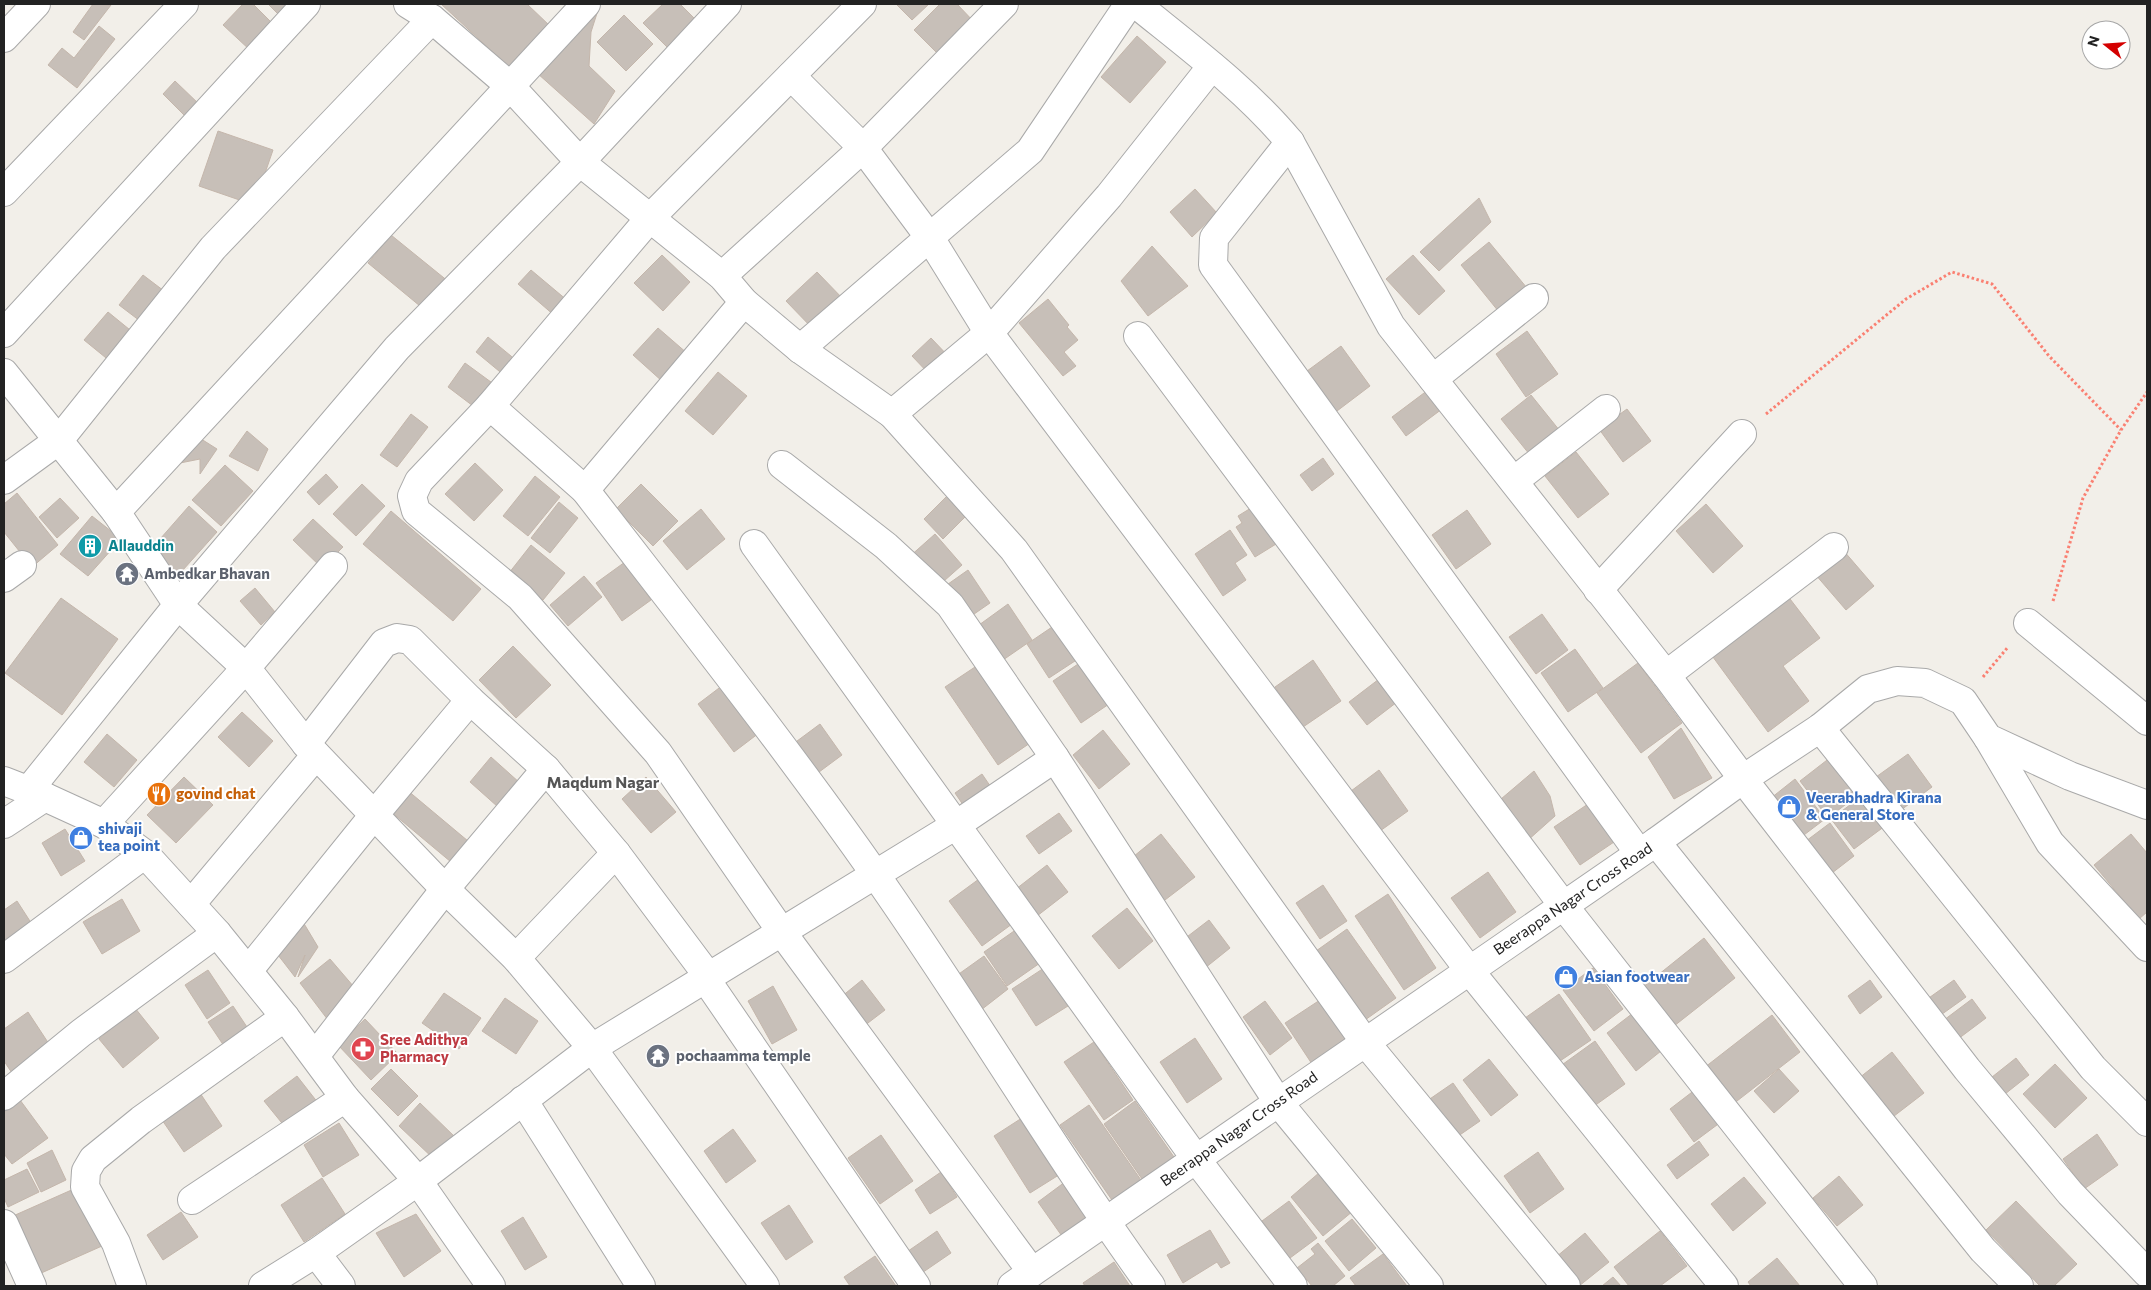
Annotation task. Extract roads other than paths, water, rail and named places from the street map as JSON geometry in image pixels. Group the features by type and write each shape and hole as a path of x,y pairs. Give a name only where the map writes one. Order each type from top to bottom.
{"street":[{"path":"7,28 36,4"},
{"path":"4,192 184,4"},
{"path":"4,333 306,4"},
{"path":"408,4 432,19 510,86 580,162 722,276 744,302 800,349 892,414 1014,550 1365,1042 1566,1286"},
{"path":"116,512 586,4"},
{"path":"4,824 26,790 178,605 397,348 580,162 727,4"},
{"path":"862,4 650,219 490,406 419,481 412,496 416,511 520,596 658,753 1025,1281"},
{"path":"722,276 863,148 1004,4"},
{"path":"800,349 1030,151 1128,4"},
{"path":"1136,4 1212,66 1268,116 1290,142 1391,326 1666,675 1743,779 1973,1076 2070,1193 2147,1273"},
{"path":"4,480 58,440 212,248 432,19"},
{"path":"892,414 990,333 1108,196 1212,66"},
{"path":"791,76 863,148 930,238 990,333 1469,970 1724,1286"},
{"path":"1290,142 1214,238 1213,266 1648,848 1983,1250 2019,1286"},
{"path":"1433,378 1534,298"},
{"path":"585,490 744,302"},
{"path":"1138,336 1564,905 1863,1286"},
{"path":"4,373 116,512 178,605 246,668 311,749 444,890 516,958 592,1048 765,1286"},
{"path":"490,406 585,490 723,668 875,874 1104,1222 1151,1286"},
{"path":"1514,480 1606,409"},
{"path":"1598,590 1742,434"},
{"path":"782,465 886,546 950,605 1055,758 1278,1102 1429,1286"},
{"path":"754,544 1196,1159 1293,1286"},
{"path":"1666,675 1834,546"},
{"path":"104,824 246,668 332,566"},
{"path":"2028,623 2147,721"},
{"path":"191,904 311,749 384,643 397,638 410,640 470,700 546,769 616,853 707,977 916,1286"},
{"name":"Beerappa Nagar Cross Road","path":"1025,1281 1104,1222 1648,848 1743,779 1820,728 1868,688 1898,681 1925,683 1963,701 1988,738"},
{"path":"248,971 470,700"},
{"path":"1820,728 2093,1068 2147,1122"},
{"path":"1988,738 2070,776 2147,805"},
{"path":"1988,738 2050,843 2147,947"},
{"path":"265,1286 316,1253 418,1181 592,1048 956,826 1055,758"},
{"path":"315,1056 444,890 546,769"},
{"path":"26,790 104,824 145,854 217,933 285,1017 345,1098 418,1181 491,1286"},
{"path":"516,958 616,853"},
{"path":"4,959 145,854"},
{"path":"4,1096 81,1034 217,933"},
{"path":"132,1286 116,1243 85,1187 86,1172 92,1159 141,1120 285,1017"},
{"path":"192,1200 345,1098"},
{"path":"524,1100 641,1286"},
{"path":"4,1224 32,1286"},
{"path":"316,1253 341,1286"}],"place":[{"name":"Allauddin","path":"90,546"},
{"name":"Ambedkar Bhavan","path":"127,574"},
{"name":"govind chat","path":"159,794"},
{"name":"Veerabhadra Kirana & General Store","path":"1789,807"},
{"name":"shivaji tea point","path":"81,838"},
{"name":"Asian footwear","path":"1566,977"},
{"name":"Sree Adithya Pharmacy","path":"363,1049"},
{"name":"pochaamma temple","path":"658,1056"}],"district":[{"name":"Maqdum Nagar","path":"603,782"}]}
